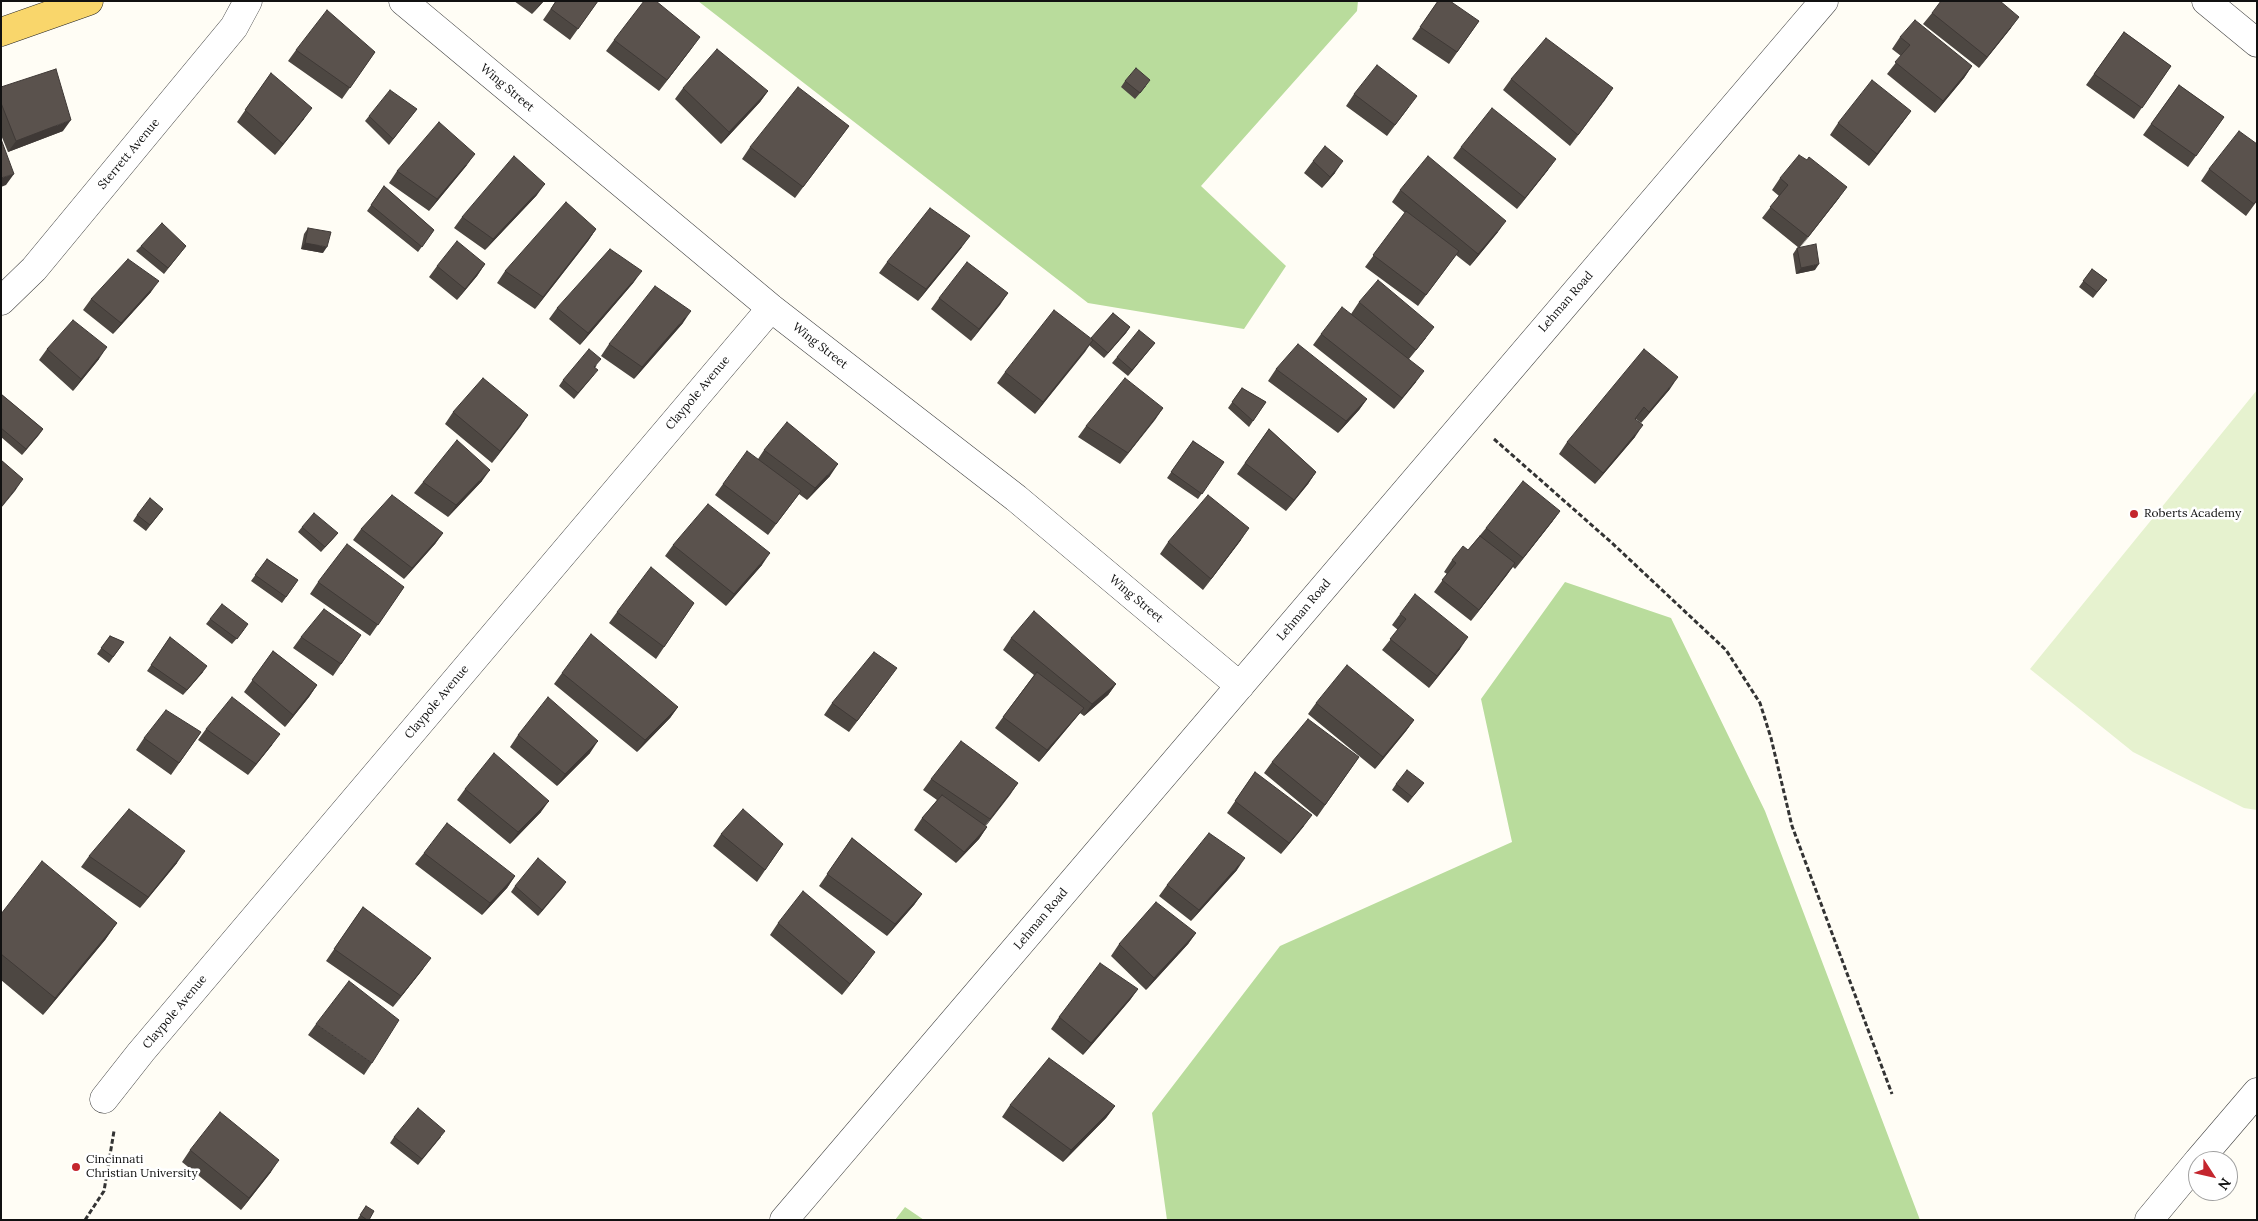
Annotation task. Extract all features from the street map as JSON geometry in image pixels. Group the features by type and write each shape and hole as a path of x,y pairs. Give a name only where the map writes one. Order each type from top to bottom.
{"main road":[{"path":"1,32 89,1"}],"street":[{"name":"Sterrett Avenue","path":"1,301 34,269 228,34 248,1"},
{"name":"Wing Street","path":"403,1 771,308 1016,498 1240,686"},
{"name":"Lehman Road","path":"784,1220 1824,1"},
{"path":"2206,1 2257,43"},
{"name":"Claypole Avenue","path":"104,1099 141,1052 771,308"},
{"path":"2206,1151 2250,1099"},
{"path":"2149,1220 2188,1173"}],"path":[{"path":"1490,435 1612,542 1726,650 1760,702 1771,738 1792,826 1892,1094"},
{"path":"85,1220 104,1190 115,1128"}],"green space":[{"path":"698,1 1358,1 1357,11 1201,186 1286,266 1244,329 1088,303"},
{"path":"2257,390 2257,810 2244,808 2133,752 2030,669"},
{"path":"1565,582 1671,618 1765,811 1920,1220 1167,1220 1152,1113 1280,946 1512,842 1481,699"},
{"path":"905,1207 924,1220 895,1220"}],"building":[{"path":"556,1 598,1 578,29 551,9"},
{"path":"644,1 656,1 700,37 667,80 614,40"},
{"path":"1438,1 1450,1 1479,21 1457,52 1420,27"},
{"path":"1941,1 2000,1 2019,17 1987,57 1932,13"},
{"path":"327,10 375,52 350,88 296,50"},
{"path":"1915,20 1972,66 1943,101 1895,62 1910,45 1900,37"},
{"path":"2124,32 2171,66 2142,108 2094,74"},
{"path":"1546,38 1613,88 1578,135 1511,79"},
{"path":"717,49 768,91 729,132 683,88"},
{"path":"1377,65 1417,96 1395,125 1354,94"},
{"path":"1136,68 1150,80 1140,93 1125,81"},
{"path":"56,69 71,120 16,141 1,103 1,87"},
{"path":"271,73 312,108 283,144 245,110"},
{"path":"1872,80 1911,111 1877,154 1838,123"},
{"path":"2179,85 2224,117 2196,156 2151,124"},
{"path":"798,87 849,126 803,187 750,147"},
{"path":"390,90 417,109 393,139 369,116"},
{"path":"1492,108 1556,159 1525,198 1461,147"},
{"path":"439,122 475,154 437,199 397,171"},
{"path":"2239,131 2257,144 2257,200 2254,204 2209,169"},
{"path":"1,139 14,174 1,178"},
{"path":"1325,146 1343,161 1330,177 1313,161"},
{"path":"1799,155 1807,160 1809,157 1847,187 1808,237 1770,207 1788,185 1780,178"},
{"path":"514,156 545,184 493,239 462,217"},
{"path":"1428,156 1506,221 1478,254 1400,190"},
{"path":"384,186 434,230 422,247 371,205"},
{"path":"566,202 596,229 543,297 505,271"},
{"path":"930,208 970,236 926,289 887,262"},
{"path":"1406,211 1459,251 1426,295 1373,255"},
{"path":"162,223 186,246 168,268 141,246"},
{"path":"308,228 331,232 327,247 305,243"},
{"path":"457,241 485,264 465,289 437,266"},
{"path":"1816,244 1819,264 1801,268 1797,248"},
{"path":"610,249 642,271 588,333 557,308"},
{"path":"128,259 159,281 121,323 91,299"},
{"path":"967,262 1008,293 979,329 939,298"},
{"path":"2092,269 2107,280 2097,292 2083,281"},
{"path":"1378,280 1434,327 1416,350 1359,302"},
{"path":"655,286 691,311 642,367 609,344"},
{"path":"1342,307 1424,371 1402,398 1321,334"},
{"path":"1054,310 1093,340 1043,402 1005,372"},
{"path":"1113,313 1130,327 1108,353 1091,338"},
{"path":"73,320 107,347 81,379 47,349"},
{"path":"1139,330 1155,343 1132,370 1117,357"},
{"path":"1298,344 1367,399 1346,421 1276,369"},
{"path":"589,349 601,359 594,367 598,370 578,393 563,380"},
{"path":"1644,349 1678,377 1649,412 1644,407 1635,419 1643,425 1603,473 1567,442"},
{"path":"483,378 528,415 500,451 453,412"},
{"path":"1125,378 1163,408 1128,453 1086,426"},
{"path":"1242,388 1266,402 1253,421 1232,402"},
{"path":"1,394 43,429 26,449 1,428"},
{"path":"787,422 838,464 815,488 764,450"},
{"path":"1269,429 1316,472 1294,500 1245,463"},
{"path":"457,440 490,470 456,505 423,482"},
{"path":"1193,441 1224,462 1202,494 1171,472"},
{"path":"747,451 801,491 776,524 723,484"},
{"path":"1,460 23,479 1,507"},
{"path":"1523,481 1560,511 1523,558 1486,528"},
{"path":"392,495 443,533 412,568 361,529"},
{"path":"1208,495 1249,528 1211,579 1168,542"},
{"path":"150,498 163,509 150,525 137,515"},
{"path":"708,504 770,553 734,594 673,545"},
{"path":"314,513 338,533 325,547 302,527"},
{"path":"1480,536 1515,563 1479,610 1442,580 1456,563 1452,560 1463,546 1468,550"},
{"path":"347,544 404,587 378,625 318,582"},
{"path":"267,559 298,580 286,597 255,575"},
{"path":"651,567 694,603 664,647 617,612"},
{"path":"1415,594 1468,637 1437,676 1390,639 1406,619 1400,614"},
{"path":"222,604 248,624 237,639 210,619"},
{"path":"324,609 361,635 341,664 301,637"},
{"path":"1034,611 1116,684 1092,704 1011,638"},
{"path":"591,634 678,707 645,740 562,673"},
{"path":"110,636 124,642 113,657 101,648"},
{"path":"170,637 207,666 187,690 151,665"},
{"path":"273,651 317,685 293,715 252,680"},
{"path":"874,652 897,668 857,721 832,703"},
{"path":"1347,665 1414,720 1383,757 1316,703"},
{"path":"1037,672 1084,708 1047,750 1003,717"},
{"path":"232,697 280,734 256,764 206,729"},
{"path":"548,697 598,741 565,774 518,735"},
{"path":"166,710 201,732 179,763 144,738"},
{"path":"1308,719 1359,757 1325,805 1272,762"},
{"path":"961,741 1018,783 990,819 931,779"},
{"path":"494,753 549,801 518,832 465,789"},
{"path":"1407,770 1424,783 1412,797 1396,784"},
{"path":"1255,772 1312,815 1289,843 1235,801"},
{"path":"942,795 987,827 964,852 922,818"},
{"path":"129,809 185,851 148,897 89,856"},
{"path":"743,809 783,844 765,870 721,834"},
{"path":"447,823 515,876 490,903 424,853"},
{"path":"1209,833 1245,858 1199,910 1167,885"},
{"path":"852,838 922,894 895,924 827,874"},
{"path":"538,858 566,882 542,910 515,886"},
{"path":"42,861 117,923 55,998 1,954 1,914"},
{"path":"803,891 875,952 850,984 778,923"},
{"path":"1156,902 1196,933 1154,978 1119,944"},
{"path":"363,907 431,958 401,996 334,949"},
{"path":"1100,963 1138,989 1091,1043 1059,1017"},
{"path":"349,981 399,1020 372,1063 316,1024"},
{"path":"1049,1058 1115,1106 1071,1150 1010,1105"},
{"path":"418,1108 445,1131 422,1159 394,1137"},
{"path":"220,1112 279,1160 249,1198 190,1150"},
{"path":"366,1206 374,1211 369,1220 360,1215"}],"place":[{"name":"Roberts Academy","path":"2134,514"},
{"name":"Cincinnati Christian University","path":"76,1167"}]}
